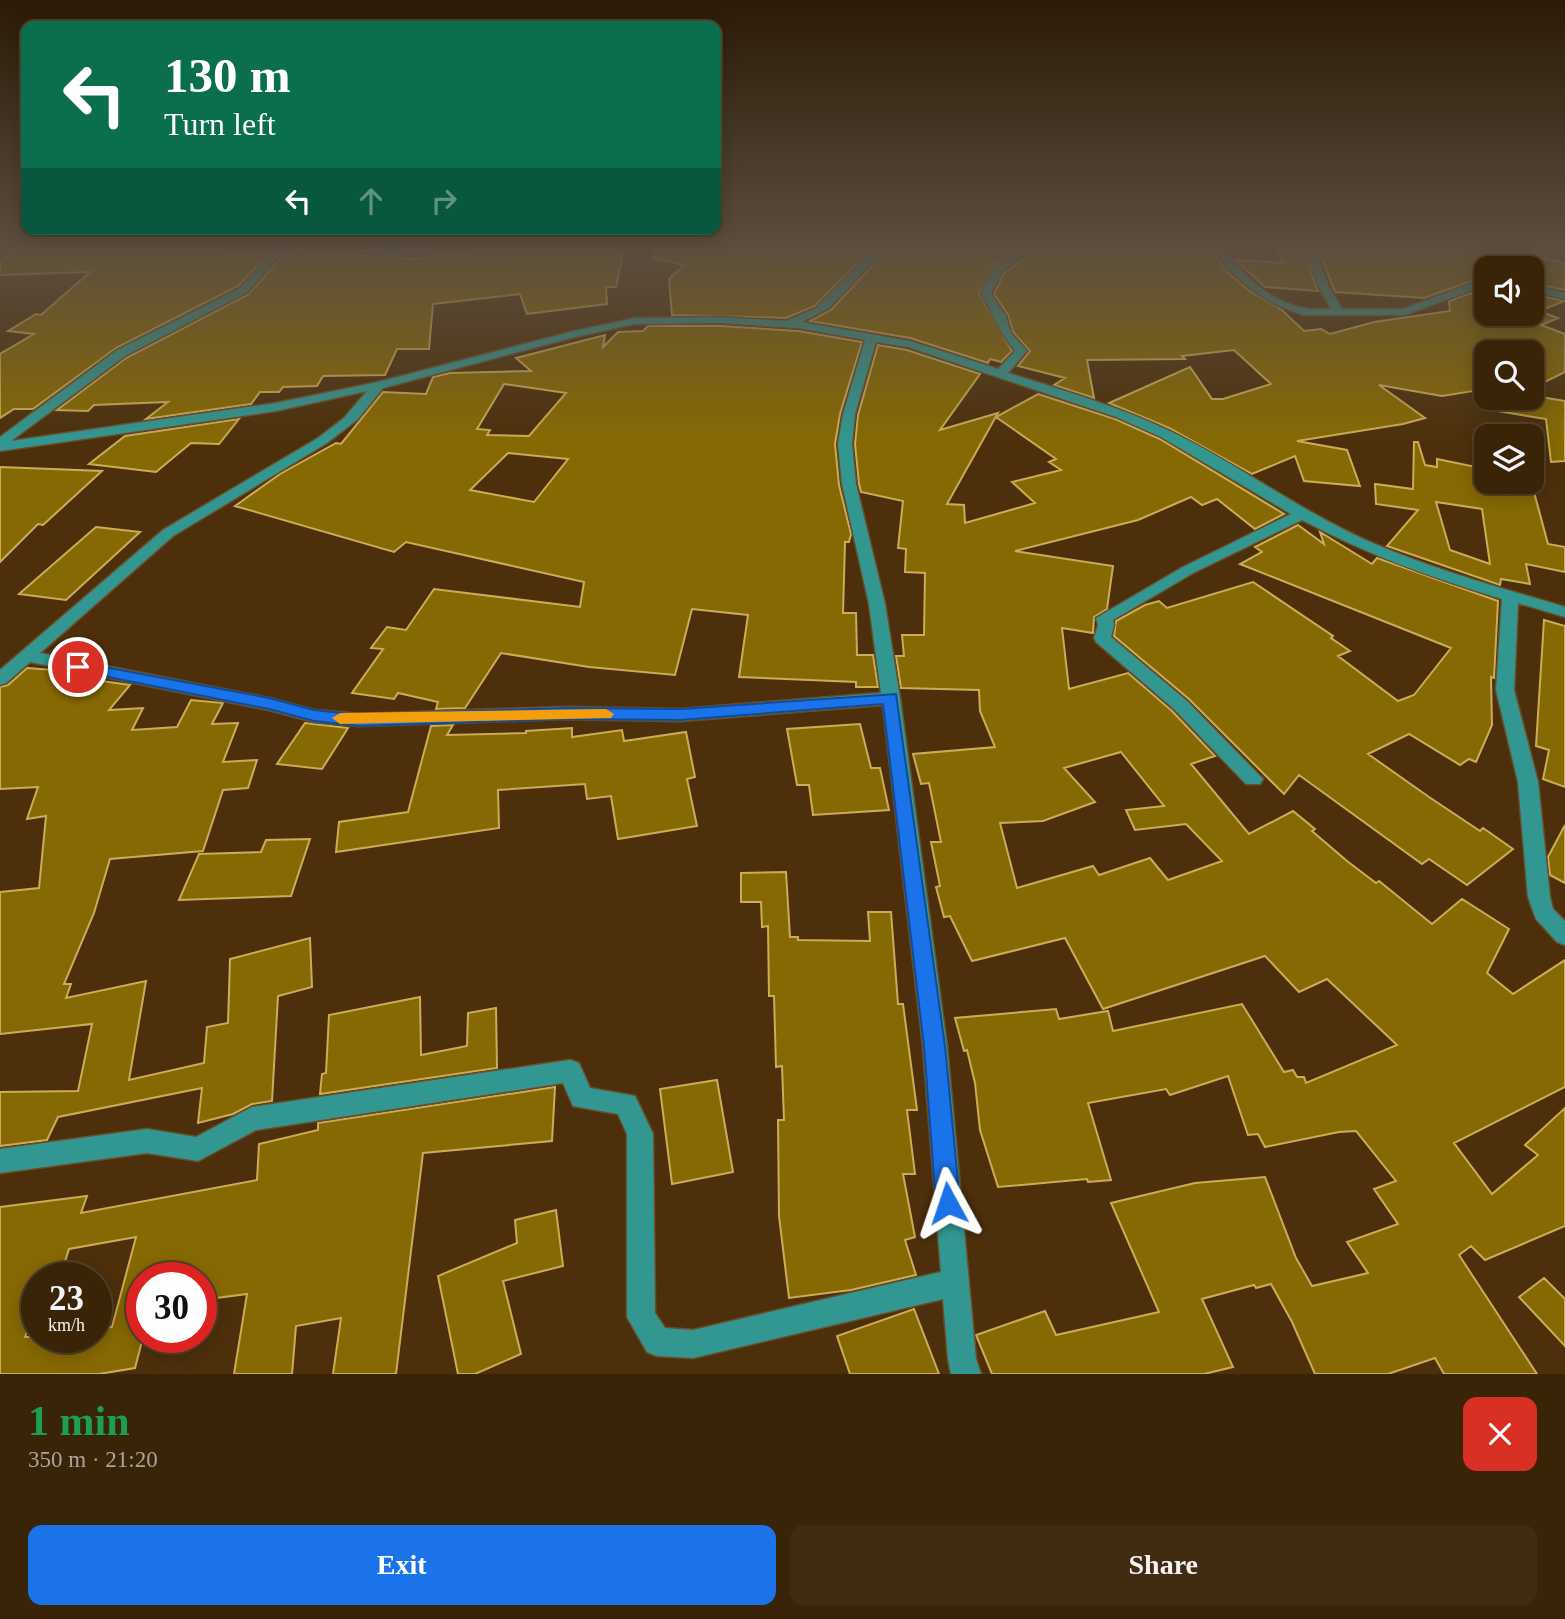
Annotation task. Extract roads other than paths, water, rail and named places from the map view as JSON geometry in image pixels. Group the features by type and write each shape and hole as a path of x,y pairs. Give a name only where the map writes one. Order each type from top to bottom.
{"street":[{"path":"0,445 121,353 198,313"},
{"path":"835,313 835,318"},
{"path":"998,313 1006,334 1021,351 1000,373"},
{"path":"1323,313 1368,313"},
{"path":"784,324 813,315 835,318 872,336 910,344 1145,423 1302,514 1362,544 1432,573 1565,612"},
{"path":"0,445 276,407 379,385 574,334 635,321 671,318 784,324 835,318"},
{"path":"872,336 849,414 845,444 849,484 877,604 891,698 934,1046 962,1359 966,1374"},
{"path":"0,678 168,533 313,446 346,423 379,385"},
{"path":"1253,779 1197,720 1102,638 1106,625 1104,618 1188,570 1302,514"},
{"path":"1510,598 1505,690 1528,782 1539,897 1544,913 1565,936"},
{"path":"27,656 269,704 314,716 360,720 564,713 681,715 891,698"},
{"path":"0,1160 148,1141 198,1149 252,1119 570,1071 582,1098 626,1104 640,1134 641,1317 657,1342 692,1344 955,1282"}]}
